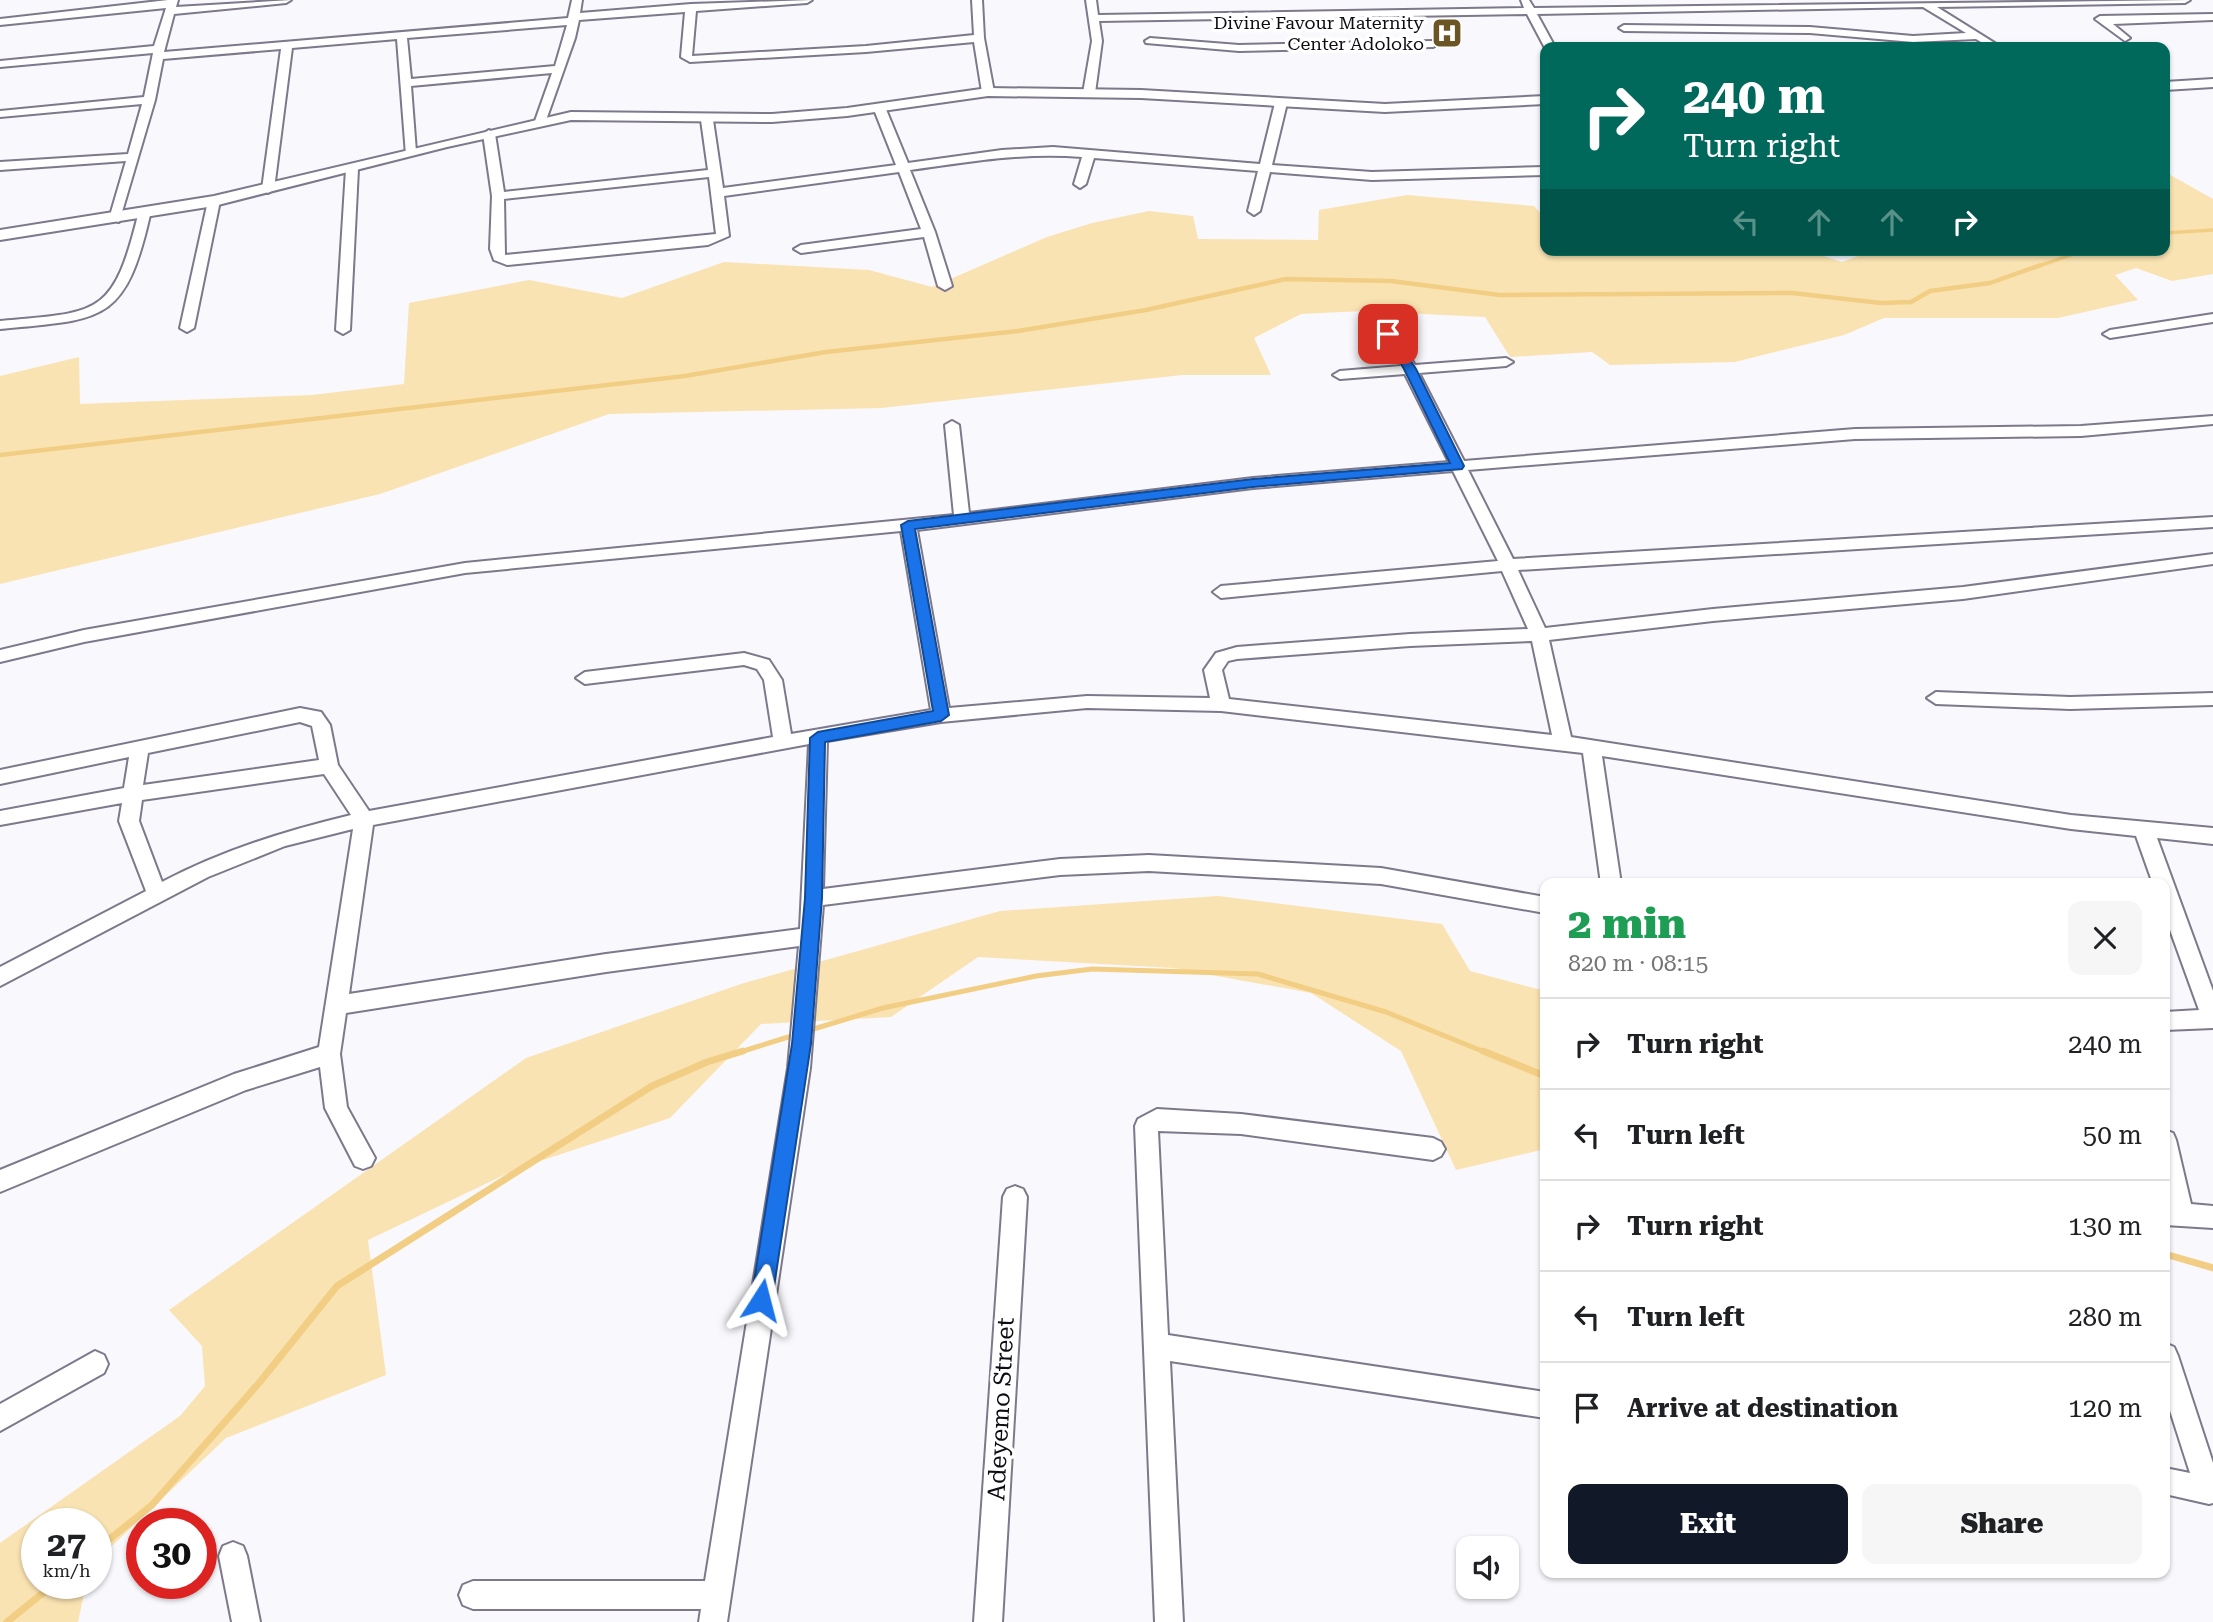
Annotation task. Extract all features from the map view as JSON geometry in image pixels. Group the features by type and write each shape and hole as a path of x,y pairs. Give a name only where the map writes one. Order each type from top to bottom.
{"street":[{"path":"0,22 172,5 286,0"},
{"path":"541,121 574,19 577,0"},
{"path":"0,64 402,36 691,7 807,0"},
{"path":"977,0 979,38 988,92"},
{"path":"1089,93 1097,41 1091,0"},
{"path":"1093,18 1527,4 1926,5 1982,1 2185,0"},
{"path":"2077,1 2125,38"},
{"path":"1527,4 1547,42"},
{"path":"115,219 149,100 158,52 172,5"},
{"path":"1926,5 1988,42"},
{"path":"1415,6 1422,22"},
{"path":"691,7 686,57 690,60 866,50 979,38"},
{"path":"2102,21 2213,17"},
{"path":"1624,29 1810,30 1913,39 1979,36"},
{"path":"402,36 410,152"},
{"path":"1150,41 1250,49 1432,44"},
{"path":"268,189 287,45"},
{"path":"405,83 557,69"},
{"path":"2170,86 2213,83"},
{"path":"0,235 144,215 214,201 352,169 410,152 571,116 618,115 707,120 772,118 988,92 1089,93 1385,108 1540,100"},
{"path":"0,114 149,100"},
{"path":"1254,211 1281,103"},
{"path":"879,107 929,232 945,286"},
{"path":"489,134 498,196 497,249 499,257 507,261 709,241 723,236 725,228 716,193 707,120"},
{"path":"1080,184 1090,153"},
{"path":"716,193 1002,154 1090,153 1411,176 1540,171"},
{"path":"0,166 132,157"},
{"path":"342,330 352,169"},
{"path":"498,196 713,173"},
{"path":"187,328 214,201"},
{"path":"0,325 85,312 111,300 135,254 144,215"},
{"path":"801,249 929,232"},
{"path":"2110,334 2213,318"},
{"path":"1388,334 1410,369 1508,565 1539,635 1563,743"},
{"path":"1340,375 1506,362"},
{"path":"0,656 85,636 451,570 908,525 1253,483 1855,434 2081,431 2213,420"},
{"path":"952,425 962,519"},
{"path":"1221,592 1508,565 2213,522"},
{"path":"908,525 941,715"},
{"path":"1221,705 1213,670 1222,657 1237,653 1410,640 1539,635 1713,615 1963,593 2213,559"},
{"path":"585,678 744,659 763,664 773,680 783,743"},
{"path":"1936,698 2070,702 2213,699"},
{"path":"0,977 157,894 237,855 282,839 364,819 631,768 941,715 1087,702 1221,705 1563,743 2144,830 2213,836"},
{"path":"0,777 300,715 315,717 321,724 329,766 364,819 329,1054 336,1108 363,1158"},
{"path":"473,1595 715,1609 802,1044 813,898 818,738"},
{"path":"139,748 128,809 132,832 157,894"},
{"path":"1592,748 1610,878"},
{"path":"0,818 131,794 329,766"},
{"path":"2144,830 2161,878"},
{"path":"813,898 1060,867 1149,863 1381,876 1540,904"},
{"path":"2170,902 2212,1018 2170,1021"},
{"path":"337,1005 580,967 810,936"},
{"path":"0,1181 229,1086 329,1054"},
{"path":"1169,1622 1146,1126 1157,1119 1241,1124 1433,1149"},
{"path":"2170,1187 2173,1215 2213,1217"},
{"name":"Adeyemo Street","path":"988,1622 1015,1196"},
{"path":"1157,1346 1540,1404"},
{"path":"0,1418 95,1364"},
{"path":"2170,1371 2212,1495"},
{"path":"2170,1482 2212,1495"},
{"path":"233,1556 246,1622"}],"shaded area":[{"path":"2170,175 2213,199 2213,274 2172,281 2136,268 2115,275 2138,300 2058,318 1884,318 1844,335 1735,362 1610,365 1592,352 1510,357 1485,317 1363,311 1301,314 1254,338 1271,375 1182,375 881,408 609,414 380,494 0,584 0,376 79,357 80,404 312,395 404,384 409,303 529,280 622,298 724,262 869,270 932,287 1047,237 1092,223 1149,211 1193,216 1198,239 1318,240 1319,210 1407,195 1534,206 1540,213 1540,256 1824,256 1842,262 1858,256 2170,256"},
{"path":"1218,896 1442,924 1470,971 1540,990 1540,1150 1456,1170 1401,1051 1311,993 1173,968 978,957 891,1017 761,1024 670,1118 519,1168 368,1240 386,1375 226,1438 152,1508 126,1508 126,1533 112,1546 112,1508 50,1508 180,1416 205,1386 202,1346 169,1310 526,1058 744,983 1000,911"},
{"path":"21,1528 21,1599 83,1599 78,1622 0,1622 0,1543"}],"waterway":[{"path":"2170,233 2213,230"},
{"path":"2036,267 2068,256"},
{"path":"0,455 685,376 826,352 1018,331 1146,310 1286,279 1391,281 1500,295 1792,293 1881,303 1911,302 1930,291 1990,283 2041,265"},
{"path":"807,1031 883,1008 1036,976 1092,969 1258,974 1386,1012 1487,1053"},
{"path":"737,1053 798,1034"},
{"path":"112,1537 152,1505 259,1383 337,1286 652,1086 707,1062 743,1051"},
{"path":"1483,1051 1540,1074"},
{"path":"2170,1255 2213,1268"},
{"path":"7,1622 35,1599"}],"place":[{"name":"Divine Favour Maternity Center Adoloko","path":"1447,33"}],"route":[{"path":"761,1300 802,1044 813,898 818,738 941,715 908,525 1253,483 1458,466 1410,369 1388,334"}]}
